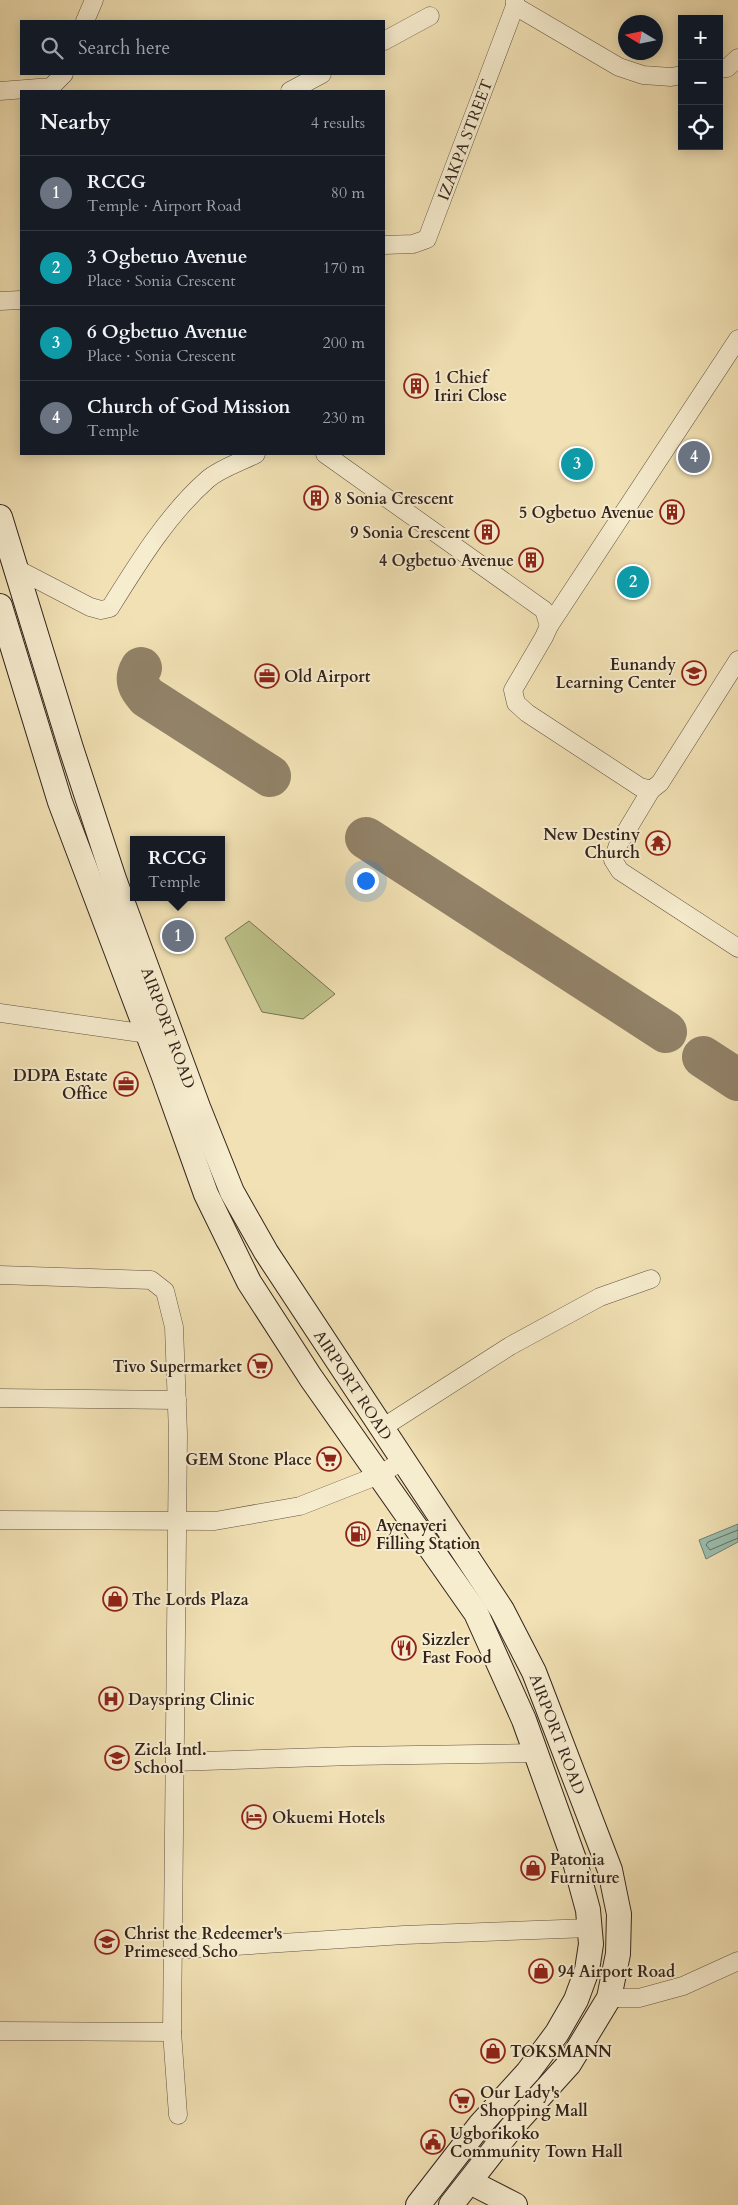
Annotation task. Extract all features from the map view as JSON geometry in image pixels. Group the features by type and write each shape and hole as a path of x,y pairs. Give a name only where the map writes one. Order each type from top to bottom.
{"main road":[{"name":"AIRPORT ROAD","path":"0,517 71,748 114,879 198,1107 232,1192 266,1252 502,1610 534,1672 610,1870 619,1914 618,1954 609,1998 569,2064 512,2127 451,2205"},
{"name":"AIRPORT ROAD","path":"0,606 60,802 206,1194 249,1282 311,1378 476,1613 524,1720 575,1862 588,1910 591,1944 587,1970 576,2000 557,2033 528,2072 480,2125 418,2205"},
{"path":"92,888 114,879"},
{"path":"470,2182 515,2205"}],"street":[{"path":"85,20 94,0"},
{"path":"515,3 619,67 643,75 678,76"},
{"name":"IZAKPA STREET","path":"385,245 413,244 427,239 515,3"},
{"path":"385,40 430,16"},
{"path":"723,68 727,68 738,58"},
{"path":"0,91 51,88 63,75"},
{"path":"292,90 320,75"},
{"path":"0,301 20,300"},
{"path":"651,790 640,787 527,713 516,703 513,690 549,626 738,339"},
{"path":"16,568 90,607 101,610 110,608 127,580 177,510 209,478 254,455"},
{"path":"326,455 544,610 549,626"},
{"path":"738,660 660,783 651,790 618,845 613,860 620,871 738,948"},
{"path":"0,1012 148,1034"},
{"path":"0,1275 151,1280 165,1291 174,1328 178,1520 172,2032 178,2116"},
{"path":"382,1428 510,1346 600,1297 651,1278"},
{"path":"0,1398 177,1400"},
{"path":"0,1520 215,1521 300,1506 379,1475 402,1461"},
{"path":"175,1762 352,1756 536,1753"},
{"path":"173,1950 404,1936 590,1928"},
{"path":"609,1998 639,1998 683,1986 738,1961"},
{"path":"0,2031 172,2032"}],"green space":[{"path":"249,921 335,994 303,1019 262,1012 225,938"}],"water":[{"path":"738,1524 738,1542 706,1559 699,1540"}],"taxiway":[{"path":"141,668 138,684 147,697 270,776"},
{"path":"366,838 666,1032"},
{"path":"703,1057 738,1080"}],"place":[{"name":"1 Chief Iriri Close","path":"416,386"},
{"name":"Church of God Mission","path":"694,457"},
{"name":"6 Ogbetuo Avenue","path":"577,464"},
{"name":"8 Sonia Crescent","path":"316,498"},
{"name":"5 Ogbetuo Avenue","path":"672,512"},
{"name":"9 Sonia Crescent","path":"487,532"},
{"name":"4 Ogbetuo Avenue","path":"531,560"},
{"name":"3 Ogbetuo Avenue","path":"633,582"},
{"name":"Eunandy Learning Center","path":"694,673"},
{"name":"Old Airport","path":"267,676"},
{"name":"New Destiny Church","path":"658,843"},
{"name":"RCCG","path":"178,936"},
{"name":"DDPA Estate Office","path":"126,1084"},
{"name":"Tivo Supermarket","path":"260,1366"},
{"name":"GEM Stone Place","path":"329,1459"},
{"name":"Ayenayeri Filling Station","path":"358,1534"},
{"name":"The Lords Plaza","path":"115,1599"},
{"name":"Sizzler Fast Food","path":"404,1648"},
{"name":"Dayspring Clinic","path":"111,1699"},
{"name":"Zicla Intl. School","path":"117,1758"},
{"name":"Okuemi Hotels","path":"254,1817"},
{"name":"Patonia Furniture","path":"533,1868"},
{"name":"Christ the Redeemer's Primeseed Scho","path":"107,1942"},
{"name":"94 Airport Road","path":"541,1971"},
{"name":"TOKSMANN","path":"493,2051"},
{"name":"Our Lady's Shopping Mall","path":"462,2101"},
{"name":"Ugborikoko Community Town Hall","path":"433,2142"}]}
